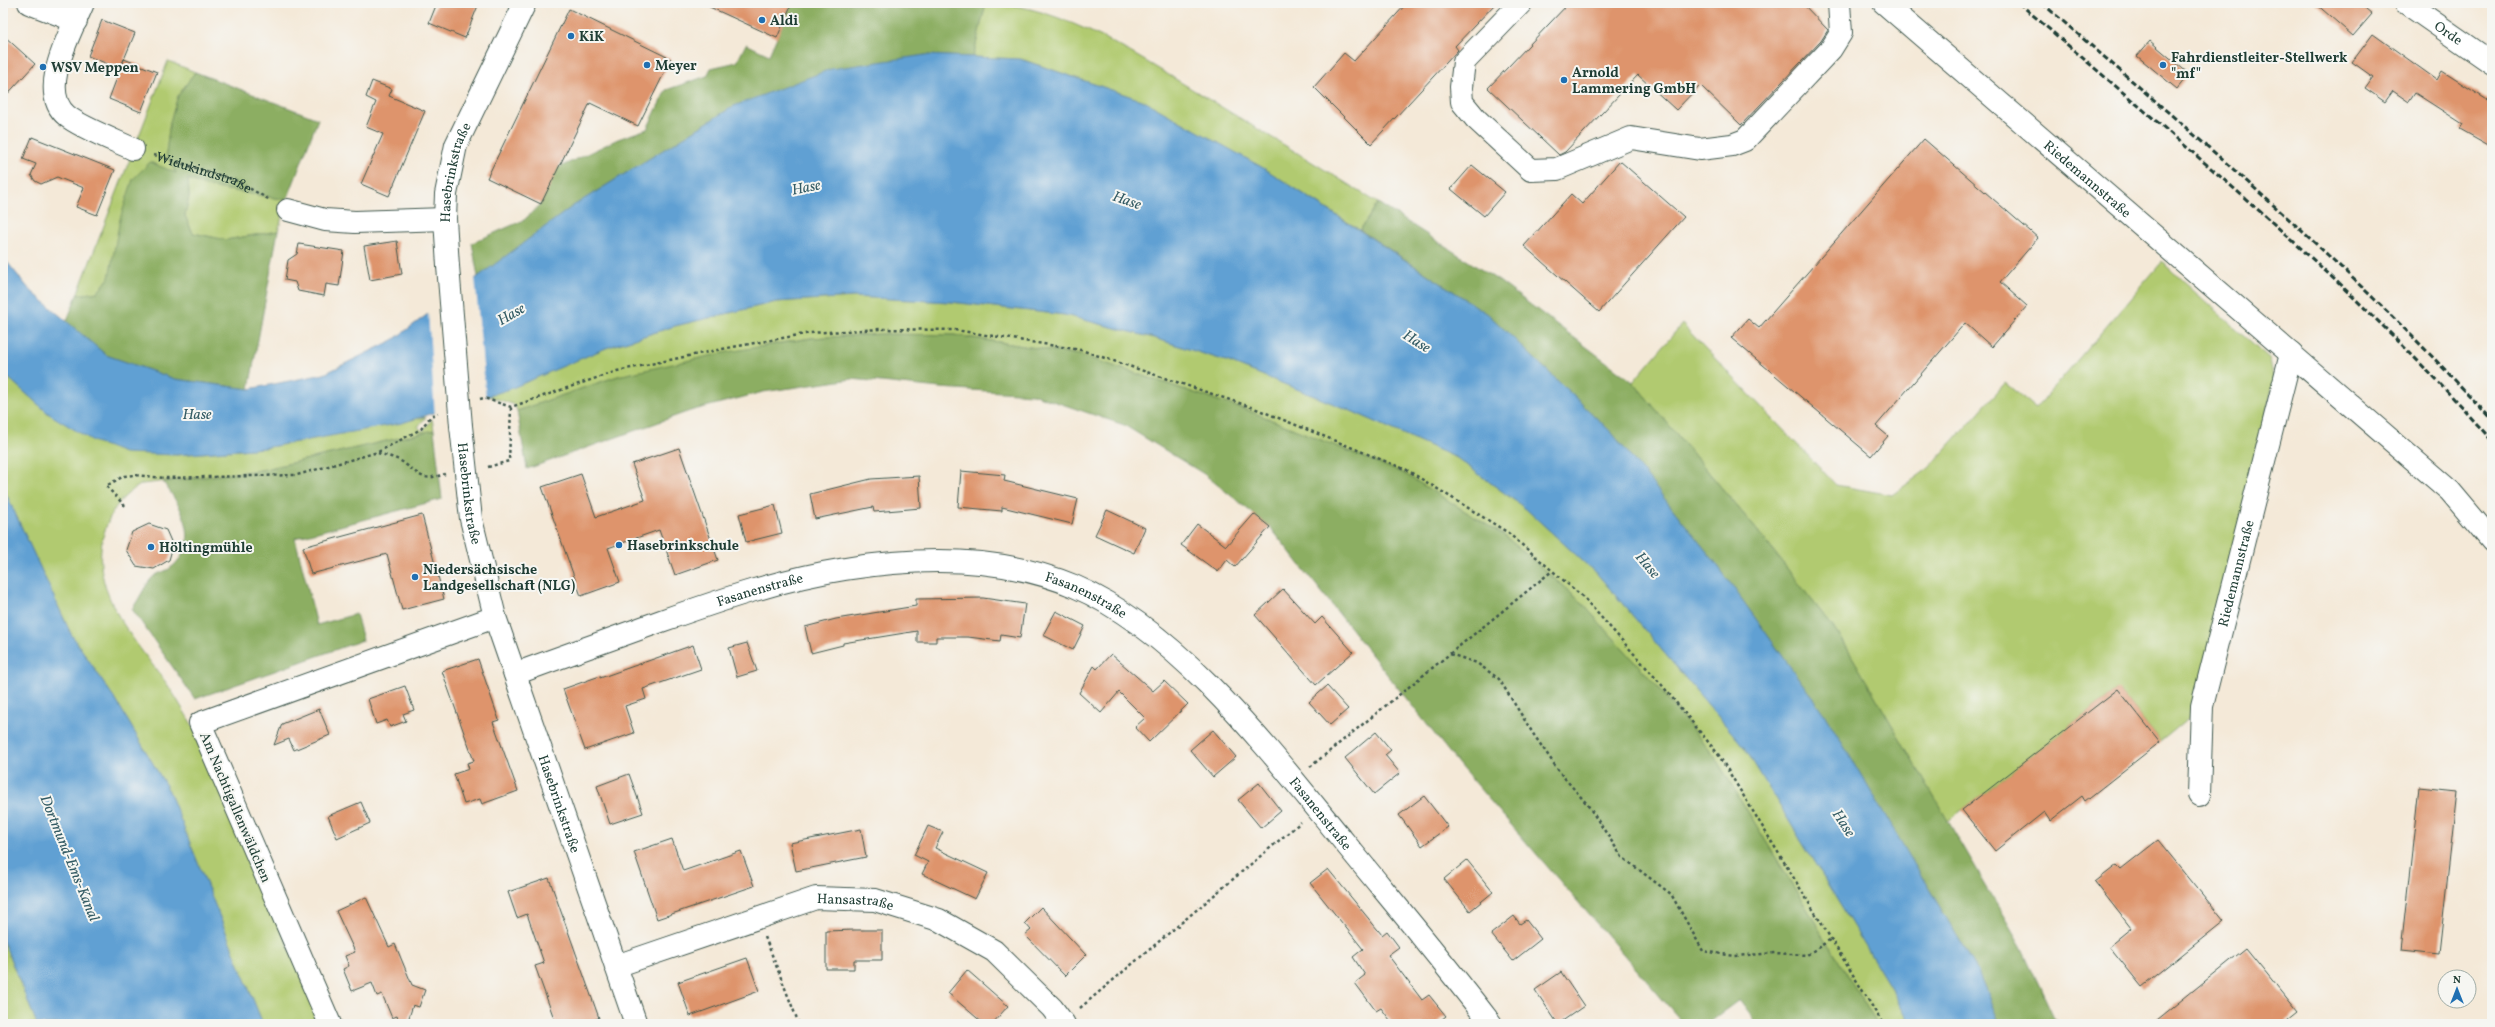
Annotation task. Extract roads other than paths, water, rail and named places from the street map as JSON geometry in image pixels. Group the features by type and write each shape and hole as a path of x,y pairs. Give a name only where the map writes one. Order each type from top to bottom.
{"street":[{"path":"29,3 79,12 55,72 55,92 58,106 67,116 133,149"},
{"name":"Hasebrinkstraße","path":"525,3 456,145 448,174 445,219 461,426 470,519 495,618 636,1024"},
{"path":"1521,3 1464,62 1461,87 1462,102 1476,119 1531,170 1557,169 1631,138 1700,149 1732,145 1745,140 1831,48 1841,33 1839,3"},
{"name":"Riedemannstraße","path":"1884,3 2450,491 2492,541"},
{"name":"Orde","path":"2406,3 2492,63"},
{"path":"288,210 332,220 445,219"},
{"name":"Riedemannstraße","path":"2199,795 2202,706 2291,354"},
{"name":"Fasanenstraße","path":"515,674 751,590 846,568 895,563 940,561 995,564 1034,571 1075,586 1127,614 1180,656 1240,720 1293,781 1492,1024"},
{"name":"Am Nachtigallenwäldchen","path":"330,1024 200,723 495,618"},
{"name":"Hansastraße","path":"616,966 757,916 816,898 875,900 939,920 994,951 1052,1008 1064,1023"}],"water":[{"name":"Hase","path":"925,55 1020,59 1144,101 1265,169 1488,314 1612,433 1715,562 1827,718 1975,966 2000,1024 1911,1024 1889,985 1744,747 1599,576 1526,509 1457,458 1349,410 1229,362 1154,338 1065,315 951,302 853,297 776,302 675,326 606,348 510,389 402,423 264,448 176,455 124,453 93,441 49,414 3,373 3,257 29,289 106,355 175,379 249,389 324,374 393,340 573,206 734,106 831,69"},
{"name":"Dortmund-Ems-Kanal","path":"3,487 71,634 117,702 169,791 263,1024 37,1024 3,941"}],"railway":[{"path":"2019,3 2263,214 2323,268 2438,381 2492,441"},
{"path":"2042,3 2216,154 2330,257 2439,364 2492,420"}],"place":[{"name":"Aldi","path":"762,20"},
{"name":"KiK","path":"571,36"},
{"name":"Meyer","path":"647,65"},
{"name":"Fahrdienstleiter-Stellwerk \"mf\"","path":"2163,65"},
{"name":"WSV Meppen","path":"43,67"},
{"name":"Arnold Lammering GmbH","path":"1564,80"},
{"name":"Hasebrinkschule","path":"619,545"},
{"name":"Höltingmühle","path":"151,547"},
{"name":"Niedersächsische Landgesellschaft (NLG)","path":"415,577"}]}
